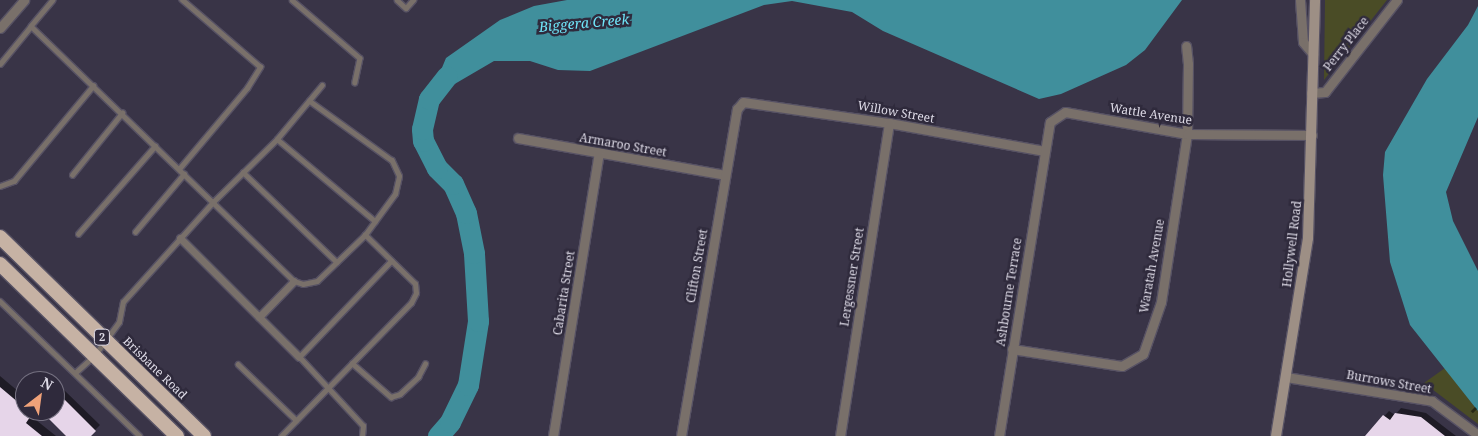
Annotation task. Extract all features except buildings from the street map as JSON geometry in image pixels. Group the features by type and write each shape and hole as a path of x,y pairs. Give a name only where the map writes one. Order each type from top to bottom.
{"highway":[{"name":"Brisbane Road","path":"0,237 204,436"},
{"name":"2","path":"0,264 177,436"}],"main road":[{"name":"Hollywell Road","path":"1276,436 1308,238 1315,0"}],"street":[{"path":"0,28 24,0"},
{"name":"Hollywell Road","path":"1300,0 1303,42 1313,54"},
{"name":"Perry Place","path":"1311,93 1325,92 1396,0"},
{"name":"Waratah Avenue","path":"1012,349 1122,366 1143,354 1161,302 1187,134 1188,64 1186,46"},
{"name":"Willow Street","path":"743,102 889,122 1045,151"},
{"name":"Clifton Street","path":"681,436 737,109 743,102"},
{"name":"Wattle Avenue","path":"1045,151 1050,122 1065,112 1187,134 1312,135"},
{"name":"Lergessner Street","path":"840,436 889,122"},
{"name":"Armaroo Street","path":"518,138 725,175"},
{"name":"Ashbourne Terrace","path":"998,436 1045,151"},
{"name":"Cabarita Street","path":"553,436 598,153"},
{"path":"180,238 299,357"},
{"path":"259,317 294,281"},
{"name":"Burrows Street","path":"1286,377 1432,400 1478,435"}],"lane":[{"path":"0,64 53,0"},
{"path":"179,170 247,88 260,67 182,0"},
{"path":"292,0 360,58 355,82"},
{"path":"397,0 406,8 413,0"},
{"path":"31,26 294,281 303,284 317,281 365,235 395,194 399,176 392,161 309,101"},
{"path":"75,373 94,356 119,322 123,302 213,202 277,139 322,85"},
{"path":"0,186 14,182 93,86"},
{"path":"72,176 122,113"},
{"path":"277,139 375,221"},
{"path":"78,234 154,146"},
{"path":"243,172 337,262"},
{"path":"135,232 184,174"},
{"path":"281,436 411,303 416,293 414,284 365,235"},
{"path":"362,436 363,426 299,357 391,260"},
{"path":"0,301 140,436"},
{"path":"352,363 390,397 400,394 418,377 425,364"},
{"path":"238,364 296,420"}],"green space":[{"path":"1325,0 1387,0 1324,80"},
{"path":"1445,368 1478,411 1478,424 1424,383"}],"water":[{"path":"567,0 1182,0 1145,50 1126,65 1061,94 1039,99 883,31 852,12 792,1 764,5 590,71 558,70 530,61 494,61 429,99 446,58 500,20 534,6"},
{"path":"1478,6 1478,117 1446,192 1453,221 1478,271 1478,411 1410,325 1390,262 1383,175 1385,152 1427,79 1468,25"}],"waterway":[{"name":"Biggera Creek","path":"438,436 450,422 468,385 478,321 474,253 466,213 453,184 437,168 423,141 422,129 429,99 447,76"}]}
